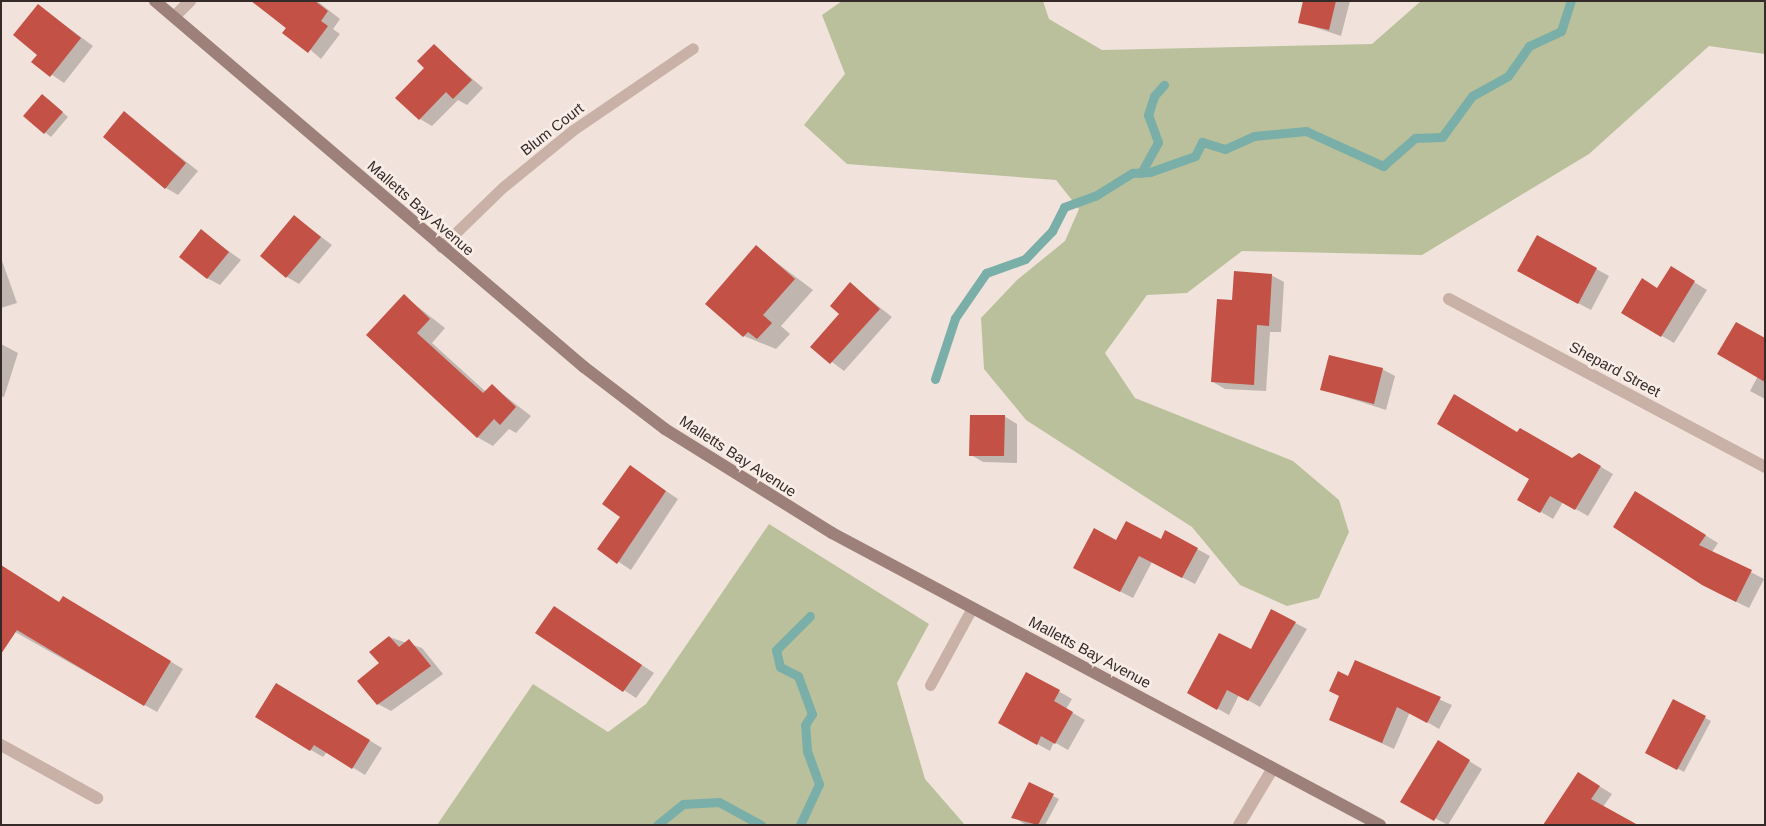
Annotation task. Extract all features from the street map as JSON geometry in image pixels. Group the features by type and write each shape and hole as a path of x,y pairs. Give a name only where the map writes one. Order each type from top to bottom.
{"street":[{"name":"Malletts Bay Avenue","path":"155,1 584,368 665,429 832,533 1380,825"},
{"path":"174,17 190,1"},
{"name":"Shepard Street","path":"1450,298 1765,467"},
{"path":"1,745 97,798"},
{"path":"1239,825 1273,768"}],"lane":[{"name":"Blum Court","path":"441,247 503,187 573,130 693,48"},
{"path":"930,685 972,608"}],"green space":[{"path":"842,1 1043,1 1049,19 1102,50 1372,44 1421,1 1765,1 1765,54 1709,46 1589,154 1422,255 1242,251 1187,293 1147,295 1105,353 1135,398 1293,461 1339,500 1349,532 1319,598 1287,606 1240,585 1192,527 1026,420 984,369 981,318 1017,280 1065,241 1079,209 1056,180 847,164 804,125 845,74 822,15"},
{"path":"769,524 929,624 897,683 925,779 965,825 437,825 533,684 608,732 646,704"}],"building":[{"path":"251,1 315,1 328,11 321,21 328,26 308,53 282,33 286,28"},
{"path":"1303,1 1336,1 1329,30 1298,23"},
{"path":"38,4 81,38 50,77 31,62 37,55 13,35"},
{"path":"434,44 472,80 453,99 446,92 419,120 395,98 424,68 417,61"},
{"path":"42,94 63,112 44,134 23,116"},
{"path":"124,111 186,163 165,189 103,137"},
{"path":"294,215 321,237 286,278 260,256"},
{"path":"201,229 229,252 207,279 179,257"},
{"path":"1537,235 1597,268 1578,304 1517,271"},
{"path":"756,245 795,279 763,315 772,323 757,339 748,332 743,337 705,304"},
{"path":"1671,266 1695,281 1661,337 1621,313 1642,278 1657,288"},
{"path":"1234,271 1272,274 1269,326 1257,325 1254,385 1211,382 1217,299 1232,300"},
{"path":"850,282 880,309 830,364 810,347 839,314 830,306"},
{"path":"404,294 430,319 417,333 483,393 492,384 516,407 500,425 494,419 477,438 366,335"},
{"path":"1736,322 1765,338 1765,382 1717,354"},
{"path":"1329,355 1383,368 1374,404 1320,390"},
{"path":"1454,394 1517,432 1520,428 1572,458 1579,453 1601,466 1575,510 1550,496 1540,513 1517,500 1529,479 1437,424"},
{"path":"970,415 1005,415 1004,456 969,456"},
{"path":"630,465 666,491 617,564 597,549 620,517 602,504"},
{"path":"1635,491 1706,535 1699,545 1752,570 1736,602 1702,585 1613,527"},
{"path":"1126,521 1161,539 1165,530 1198,548 1182,578 1139,556 1120,592 1073,568 1094,528 1116,540"},
{"path":"1,565 59,602 63,596 171,661 144,706 17,630 1,654"},
{"path":"554,606 642,665 623,692 535,633"},
{"path":"1271,609 1296,622 1248,701 1227,690 1217,710 1187,693 1219,633 1251,649"},
{"path":"389,636 399,647 409,639 431,666 377,705 357,681 379,663 369,652"},
{"path":"1355,660 1441,697 1427,723 1397,707 1382,743 1329,720 1339,696 1329,691 1338,671 1348,676"},
{"path":"1026,672 1060,690 1054,701 1073,712 1055,744 1041,736 1037,745 998,723"},
{"path":"276,683 370,740 352,769 314,745 310,751 255,717"},
{"path":"1673,699 1706,716 1677,770 1645,753"},
{"path":"1438,740 1470,760 1434,821 1400,802"},
{"path":"1578,772 1600,786 1591,799 1638,825 1543,825"},
{"path":"1029,782 1054,794 1038,825 1011,818"}],"waterway":[{"path":"935,379 955,318 986,273 1025,259 1052,231 1064,207 1095,196 1132,173 1150,172 1195,156 1202,142 1225,149 1254,136 1306,131 1383,166 1415,138 1442,137 1472,96 1508,76 1529,46 1561,31 1571,1"},
{"path":"1141,173 1158,142 1148,115 1154,96 1164,85"},
{"path":"800,825 819,784 807,751 805,725 812,714 798,676 780,667 776,650 810,616"},
{"path":"657,825 683,804 719,802 761,825"}]}
